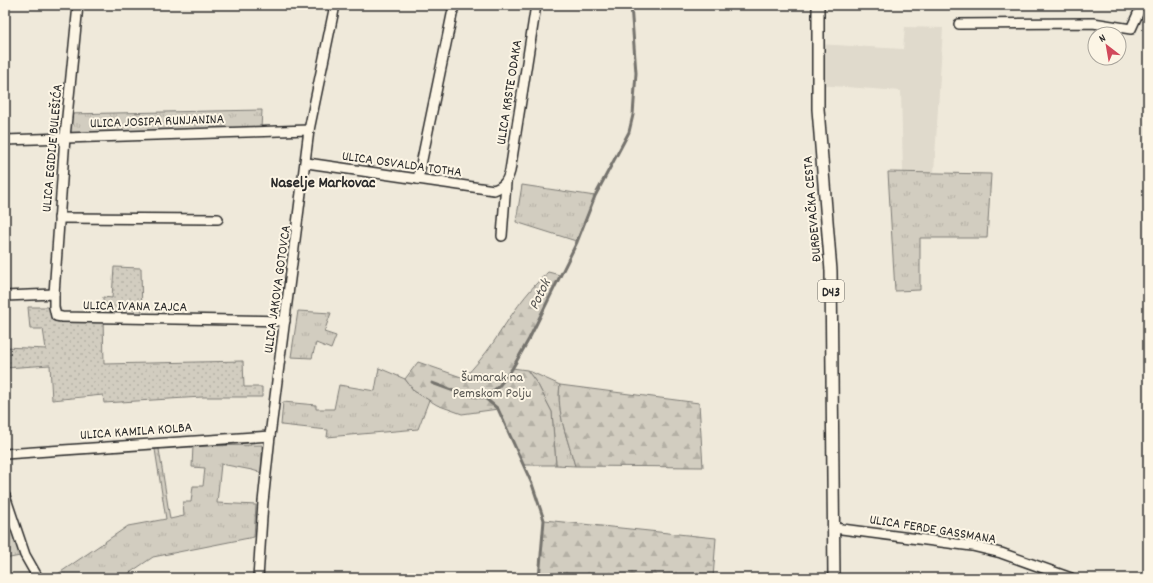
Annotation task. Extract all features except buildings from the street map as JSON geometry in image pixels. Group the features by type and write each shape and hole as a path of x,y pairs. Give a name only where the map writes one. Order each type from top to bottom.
{"main road":[{"name":"ĐURĐEVAČKA CESTA","path":"818,5 818,109 831,271 834,578"}],"street":[{"name":"ULICA EGIDIJE BULEŠIĆA","path":"54,294 65,136 78,5"},
{"name":"ULICA JAKOVA GOTOVCA","path":"258,578 263,502 270,436 309,130 335,5"},
{"path":"418,179 454,5"},
{"name":"ULICA KRSTE ODAKA","path":"502,236 506,183 517,128 536,5"},
{"path":"959,24 1093,23 1132,29 1142,5"},
{"name":"ULICA JOSIPA RUNJANINA","path":"5,140 65,136 309,130"},
{"name":"ULICA OSVALDA TOTHA","path":"306,163 494,190 506,183"},
{"path":"59,218 218,219"},
{"path":"5,296 54,294"},
{"name":"ULICA IVANA ZAJCA","path":"54,294 56,316 62,317 285,321"},
{"name":"ULICA KAMILA KOLBA","path":"5,454 270,436"},
{"path":"5,496 25,556 38,578"},
{"name":"ULICA FERDE GASSMANA","path":"834,528 972,546 1001,553 1071,578"}],"shaded area":[{"path":"905,27 943,28 934,173 903,172 901,91 818,85 818,44 903,49"}],"green space":[{"path":"262,110 261,129 79,135 68,133 67,114"},
{"path":"888,172 991,174 987,238 920,238 920,290 895,291"},
{"path":"522,185 595,196 576,241 516,222"},
{"path":"114,267 141,268 142,319 103,318 103,297 112,298"},
{"name":"Šumarak na Pemskom Polju","path":"548,272 560,275 529,339 512,368 527,370 538,385 552,412 556,465 523,465 498,409 462,414 437,405 414,391 405,379 418,362 464,378 493,343 525,297"},
{"path":"28,307 54,307 56,316 103,318 104,364 243,361 244,387 262,387 262,397 202,397 104,403 103,395 52,400 50,365 5,368 5,347 46,349 43,329 30,329"},
{"path":"298,311 331,313 324,332 336,336 331,349 316,343 312,358 291,357"},
{"path":"379,368 405,379 414,391 429,400 418,429 327,437 328,430 281,425 283,402 316,405 316,409 334,409 339,385 375,391"},
{"path":"527,370 560,385 559,395 561,416 575,466 556,465 552,412 538,385"},
{"name":"Šumarak na Pemskom Polju","path":"560,385 699,403 703,467 575,466 561,416 559,395"},
{"path":"154,443 158,443 170,519 184,516 183,502 191,502 193,486 203,486 205,468 192,467 193,446 262,445 262,473 221,464 217,503 256,505 254,537 153,557 122,578 52,578 128,526 166,519"},
{"path":"9,519 25,555 5,559 5,522"},
{"path":"544,520 716,538 713,578 539,578"}],"waterway":[{"name":"Potok","path":"539,578 544,520 532,484 498,409 485,398 499,386 512,369 529,339 577,242 595,196 629,132 633,115 636,73 631,5"},
{"path":"432,383 465,395 485,398"}],"district":[{"name":"Naselje Markovac","path":"323,181"}]}
